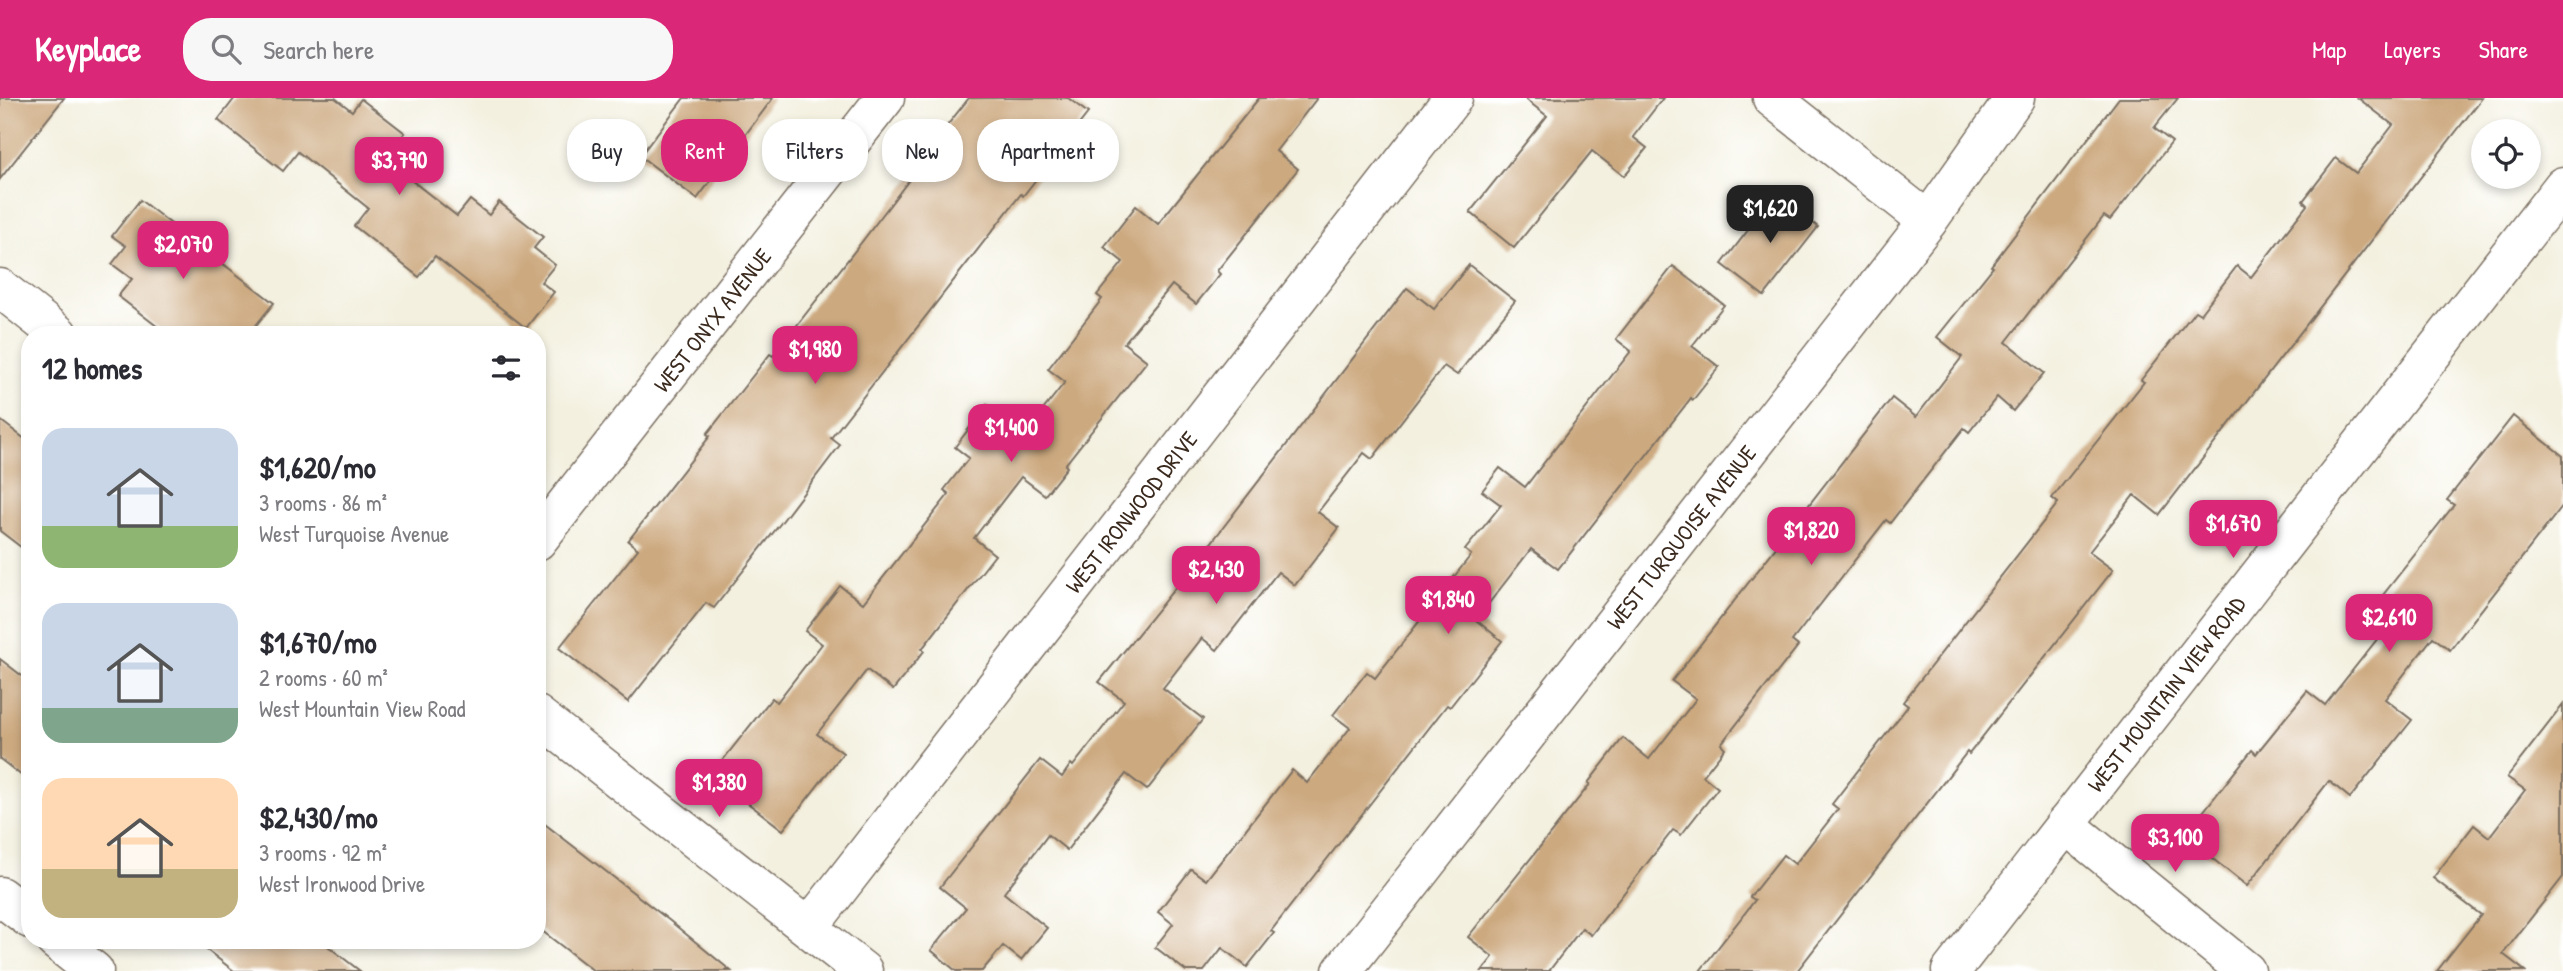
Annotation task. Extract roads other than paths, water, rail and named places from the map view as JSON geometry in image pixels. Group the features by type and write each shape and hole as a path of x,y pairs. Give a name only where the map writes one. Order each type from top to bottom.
{"street":[{"name":"WEST ONYX AVENUE","path":"546,530 886,98"},
{"name":"WEST IRONWOOD DRIVE","path":"809,927 1453,98"},
{"path":"1772,98 1928,221"},
{"name":"WEST TURQUOISE AVENUE","path":"1342,971 1928,221 2015,98"},
{"name":"WEST MOUNTAIN VIEW ROAD","path":"1951,971 2563,186"},
{"path":"0,288 48,326"},
{"path":"546,722 863,971"},
{"path":"2065,824 2246,971"},
{"path":"0,896 21,912"},
{"path":"66,949 94,971"}]}
